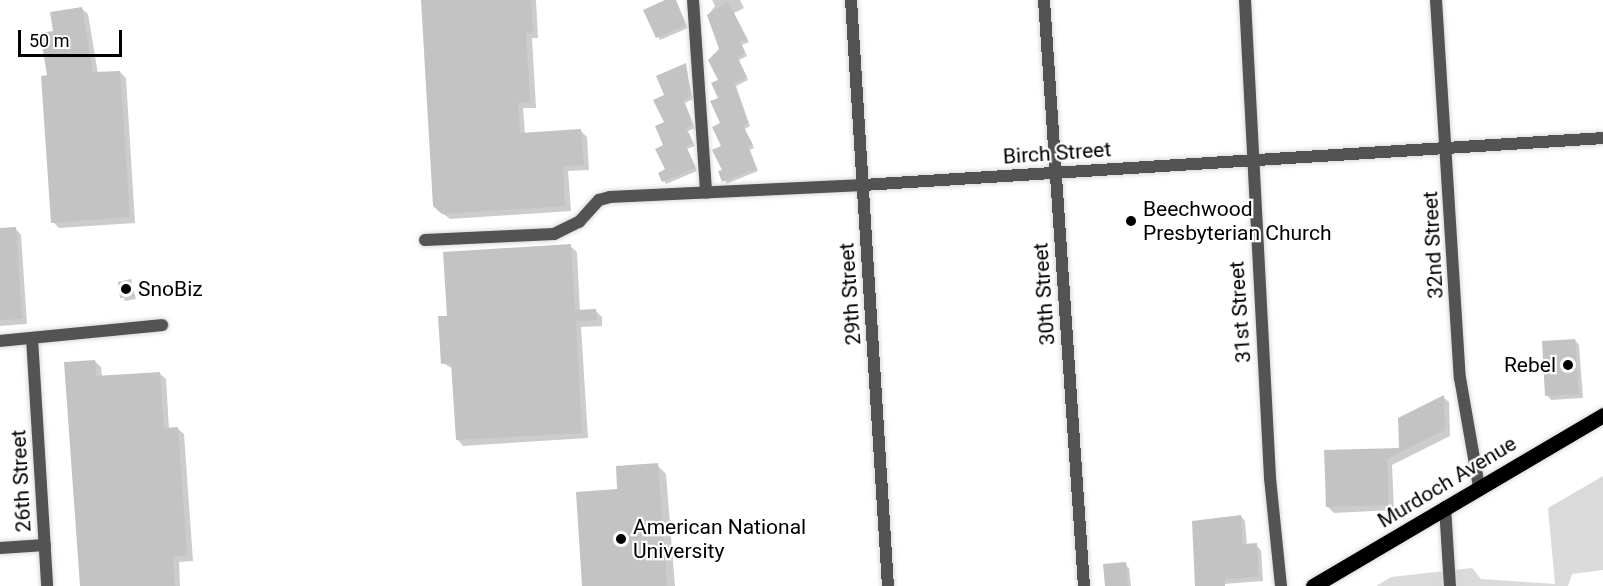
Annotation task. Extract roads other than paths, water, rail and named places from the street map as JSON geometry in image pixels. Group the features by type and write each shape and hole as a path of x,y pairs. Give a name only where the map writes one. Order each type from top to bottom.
{"main road":[{"name":"Murdoch Avenue","path":"1313,586 1603,415"}],"street":[{"path":"693,0 706,193"},
{"name":"29th Street","path":"851,0 888,586"},
{"name":"30th Street","path":"1044,0 1084,586"},
{"name":"31st Street","path":"1245,0 1250,160 1270,478 1281,586"},
{"name":"32nd Street","path":"1436,0 1460,378 1479,487"},
{"name":"Birch Street","path":"425,240 554,234 579,222 599,200 1603,138"},
{"path":"0,340 162,325"},
{"name":"26th Street","path":"32,338 47,586"},
{"path":"1445,507 1450,586"},
{"path":"0,548 45,545"}],"place":[{"name":"Beechwood Presbyterian Church","path":"1131,221"},
{"name":"SnoBiz","path":"126,289"},
{"name":"Rebel","path":"1568,365"},
{"name":"American National University","path":"621,539"}]}
